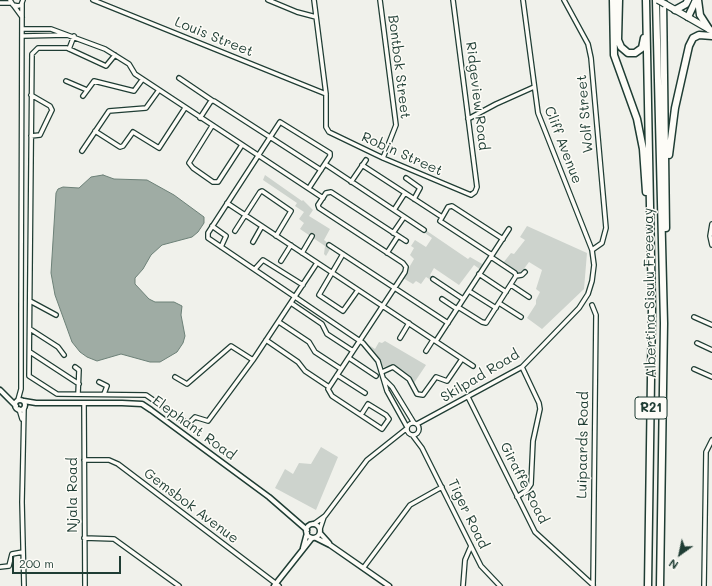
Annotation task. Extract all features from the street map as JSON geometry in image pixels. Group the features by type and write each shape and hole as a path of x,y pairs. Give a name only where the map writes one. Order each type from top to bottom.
{"highway":[{"path":"613,0 614,50 637,119 651,229"},
{"path":"619,0 619,44 623,50 632,54 638,52 643,45 645,0"},
{"name":"Albertina Sisulu Freeway","path":"645,0 652,309 648,586"},
{"name":"Albertina Sisulu Freeway","path":"657,0 664,323 660,586"},
{"path":"675,10 683,6 688,0"},
{"path":"688,17 697,0"},
{"path":"697,0 700,16 710,30"},
{"path":"664,2 666,225 666,306 664,323"},
{"path":"666,225 670,138 685,58 690,44 696,36 701,34 712,36"}],"main road":[{"path":"657,0 664,2 710,30"}],"street":[{"path":"0,3 5,0"},
{"name":"Louis Street","path":"93,0 326,94"},
{"path":"268,0 301,13 316,17"},
{"path":"314,0 326,94"},
{"name":"Bontbok Street","path":"380,0 396,126 383,158"},
{"name":"Ridgeview Road","path":"453,0 477,187 473,194"},
{"name":"Cliff Avenue","path":"523,0 534,87 540,120 592,250 593,274 588,294"},
{"name":"Wolf Street","path":"564,0 588,44 591,58 606,228 602,243 592,250"},
{"path":"0,3 12,3 18,6 23,2"},
{"path":"23,2 21,389 21,401 24,407 22,420 23,585"},
{"path":"12,3 23,18"},
{"path":"23,29 51,29 72,35 105,49 129,64 134,73 142,80 323,198"},
{"path":"37,30 37,36"},
{"path":"23,36 72,35"},
{"path":"69,48 72,35"},
{"path":"115,55 109,65 105,66 69,48 38,48 35,50 32,58 29,376 57,394 146,395 188,424 195,418 208,421 254,360 317,263"},
{"path":"179,78 321,170"},
{"path":"83,96 95,81 134,91 142,80"},
{"path":"66,81 87,90"},
{"path":"468,118 534,87"},
{"path":"82,151 109,110 146,108 159,90"},
{"name":"Robin Street","path":"326,94 326,127 333,135 463,193 473,194"},
{"path":"31,95 50,106 52,110 40,135 31,136"},
{"path":"200,118 213,101"},
{"path":"95,131 120,147 123,146 133,132 159,148 185,108"},
{"path":"309,188 330,153 283,122 279,123 257,155 207,236 360,341 374,355 382,372 387,391 411,435"},
{"path":"212,126 189,162 193,168 213,182 218,182 242,145"},
{"path":"351,182 366,160"},
{"path":"324,164 424,230"},
{"path":"362,165 442,217"},
{"path":"406,178 420,188 414,199"},
{"path":"235,231 262,191 290,208 291,214 276,236"},
{"path":"361,415 368,404 386,415 389,419 382,429 332,396 328,391 405,272 406,267 319,208 318,205 328,192 331,192 406,241"},
{"path":"394,210 405,193"},
{"path":"227,203 473,366"},
{"path":"503,239 452,206 448,207 440,221 515,273 516,276"},
{"path":"393,233 404,217"},
{"path":"712,224 710,236 712,245"},
{"path":"212,226 226,236 221,247"},
{"path":"252,242 262,226"},
{"path":"426,351 448,323 509,229"},
{"path":"302,253 312,236"},
{"path":"387,253 398,236"},
{"path":"281,261 291,245"},
{"path":"329,245 448,323"},
{"path":"343,254 319,295 333,306 343,311 358,290"},
{"path":"255,269 263,260 303,285"},
{"path":"516,276 522,275 524,272"},
{"path":"480,274 506,292"},
{"path":"442,299 485,323 516,276"},
{"path":"433,279 463,299"},
{"path":"511,285 530,297"},
{"path":"469,291 496,308"},
{"name":"Skilpad Road","path":"416,424 428,419 522,367 574,314 588,294"},
{"path":"30,301 56,315"},
{"path":"499,303 521,317"},
{"path":"291,304 322,324 327,334 353,351"},
{"name":"Luipaards Road","path":"592,305 596,316 593,585"},
{"path":"694,317 712,325"},
{"path":"279,322 309,342 315,352 341,369"},
{"path":"400,338 409,323"},
{"path":"30,329 58,347 64,355"},
{"path":"266,340 298,362 305,371 329,388"},
{"path":"697,343 712,350"},
{"path":"175,377 187,384 231,346 254,360"},
{"path":"30,352 79,384"},
{"path":"349,358 376,376"},
{"path":"382,372 393,367 407,377 417,394 423,395 436,377 447,381 462,359"},
{"path":"75,367 79,370 78,394"},
{"path":"517,497 531,484 533,441 540,409 539,403 522,367"},
{"path":"694,369 712,377"},
{"path":"338,375 365,393"},
{"path":"384,378 392,387 419,429 417,434 396,439"},
{"path":"99,382 107,386 104,394"},
{"path":"0,390 17,408 22,420"},
{"name":"Elephant Road","path":"7,397 36,403 130,403 145,406 269,497 297,521 309,528"},
{"name":"Giraffe Road","path":"468,397 535,532 593,585"},
{"path":"17,408 21,401"},
{"name":"Elephant Road","path":"17,408 36,403"},
{"name":"Njala Road","path":"84,403 85,586"},
{"name":"Skilpad Road","path":"419,429 428,419"},
{"path":"303,549 309,528 325,516 362,466 376,453 396,439 410,423 416,424"},
{"name":"Tiger Road","path":"417,434 422,448 481,566 500,586"},
{"name":"Tiger Road","path":"411,435 422,448"},
{"path":"704,586 706,452 712,440"},
{"name":"Gemsbok Avenue","path":"84,460 109,460 118,464 276,585"},
{"path":"364,568 410,505 442,487"},
{"path":"276,585 303,549 320,531 325,516"},
{"path":"309,528 320,531 329,544"},
{"path":"309,528 314,538 329,544 389,586"},
{"path":"84,538 114,539 178,586"},
{"path":"463,586 465,560 471,546"},
{"path":"0,567 9,566 12,554 23,552"}],"shaded area":[{"path":"103,175 114,179 147,180 174,195 204,217 204,223 198,232 192,237 162,245 151,255 143,269 135,278 135,284 149,299 155,302 174,302 182,306 181,315 185,336 183,343 177,352 160,362 150,362 121,354 97,361 87,357 80,352 72,342 55,295 51,273 56,193 58,189 63,187 79,188 91,177"},
{"path":"265,175 302,201 303,200 313,210 309,216 330,229 324,240 329,244 330,249 326,256 324,254 325,246 300,229 304,223 299,219 304,212 295,206 297,203 263,180"},
{"path":"527,226 587,253 584,289 542,329 527,318 536,304 536,300 540,292 536,289 542,270 529,262 520,274 503,263 511,253 514,254 525,240 520,237"},
{"path":"427,231 468,259 470,257 484,265 481,270 474,265 459,285 434,268 430,275 433,278 431,280 426,277 421,284 416,281 413,284 403,278 414,259 410,255 414,248 411,246 415,240 426,247 432,238 425,233"},
{"path":"385,341 426,365 414,383 410,377 393,366 383,367 369,345 375,349 379,342 382,343"},
{"path":"321,447 338,457 316,510 275,488 285,469 293,474 299,463 311,464"}]}
